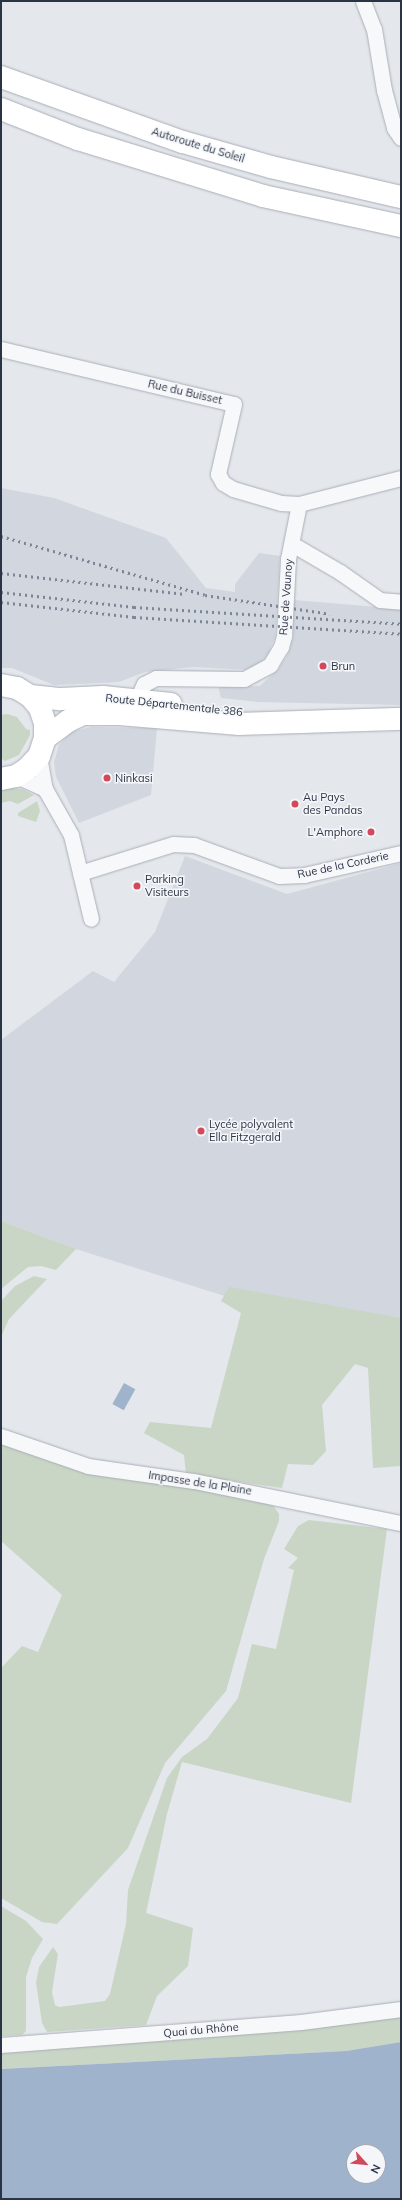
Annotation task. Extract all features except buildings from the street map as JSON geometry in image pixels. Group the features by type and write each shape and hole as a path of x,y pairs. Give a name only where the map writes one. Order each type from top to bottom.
{"main road":[{"name":"Autoroute du Soleil","path":"1,77 183,142 271,167 401,197"},
{"path":"1,109 78,139 256,194 401,226"},
{"path":"1,685 16,688 30,696 40,708 45,723 42,747"},
{"name":"Route Départementale 386","path":"30,696 61,699 103,697 318,720"},
{"path":"83,714 131,700"},
{"name":"Route Départementale 386","path":"9,777 28,768 42,747 68,720 83,714 119,714 240,724 318,720 401,719"}],"street":[{"path":"363,1 374,29 384,90 394,128 401,138"},
{"name":"Rue du Buisset","path":"1,349 234,404 218,474 223,484 281,503 299,504"},
{"path":"299,504 401,478"},
{"name":"Rue de Vaunoy","path":"131,700 139,695 144,684 156,678 244,679 270,665 281,647 284,636 288,559 299,504"},
{"path":"292,544 321,559 380,600 401,602"},
{"path":"42,747 45,789 71,835 91,919"},
{"path":"9,777 45,789"},
{"name":"Rue de la Corderie","path":"80,873 173,844 194,846 279,876 304,875 401,853"},
{"name":"Impasse de la Plaine","path":"1,1436 88,1466 209,1483 401,1523"},
{"name":"Quai du Rhône","path":"1,2045 301,2022 401,2009"}],"shaded area":[{"path":"1,488 54,498 166,538 206,588 235,592 235,584 259,553 280,556 275,637 268,654 259,665 251,670 194,667 145,672 119,682 54,685 12,668 1,668"},
{"path":"294,600 401,609 401,705 259,702 221,698 218,685 260,686 280,667 288,654 293,638"},
{"path":"91,727 157,728 151,795 79,823 56,777 54,762 59,745 71,732"},
{"name":"Lycée polyvalent Ella Fitzgerald","path":"185,856 287,894 401,863 401,1329 259,1307 76,1249 1,1221 1,1040 93,971 114,982 155,932"}],"green space":[{"path":"7,714 17,717 26,729 30,730 30,735 19,755 5,761 1,758 1,715"},
{"path":"1,787 22,789 34,795 18,804 10,801 1,803"},
{"path":"37,801 40,811 36,822 18,816 18,813"},
{"path":"1,1221 76,1249 56,1270 41,1266 28,1267 1,1289"},
{"path":"34,1276 47,1279 9,1319 1,1337 1,1301 15,1286"},
{"path":"229,1287 401,1318 401,1466 373,1468 368,1368 355,1364 322,1405 326,1451 313,1465 288,1464 282,1488 186,1474 184,1455 144,1433 150,1422 211,1428 241,1313 221,1301"},
{"path":"1,1443 99,1476 196,1487 271,1502 279,1514 279,1521 264,1559 226,1691 165,1763 128,1848 57,1924 42,1922 1,1898 1,1668 22,1646 38,1652 62,1595 1,1541"},
{"path":"309,1520 387,1529 351,1803 182,1762 167,1814 146,1913 193,1928 188,1966 157,1996 146,2025 47,2032 42,2023 36,1982 39,1967 53,1947 58,1954 52,1992 55,2005 59,2007 105,2001 110,1994 126,1924 128,1890 167,1778 182,1757 207,1739 238,1698 252,1644 276,1649 294,1570 288,1568 298,1558 284,1549 298,1526"},
{"path":"1,1906 26,1921 43,1939 32,1958 26,1977 26,2031 22,2035 1,2036"},
{"path":"401,2015 401,2042 346,2051 1,2069 1,2051 314,2029"}],"water":[{"path":"124,1383 135,1389 124,1410 112,1404"},
{"path":"401,2042 401,2199 1,2199 1,2069 346,2051"}],"railway":[{"path":"1,536 205,595 330,614"},
{"path":"1,573 185,594"},
{"path":"1,592 134,607 401,624"},
{"path":"1,602 134,617 401,634"}],"place":[{"name":"Brun","path":"323,666"},
{"name":"Ninkasi","path":"107,778"},
{"name":"Au Pays des Pandas","path":"295,804"},
{"name":"L'Amphore","path":"371,832"},
{"name":"Parking Visiteurs","path":"137,886"},
{"name":"Lycée polyvalent Ella Fitzgerald","path":"201,1131"}]}
